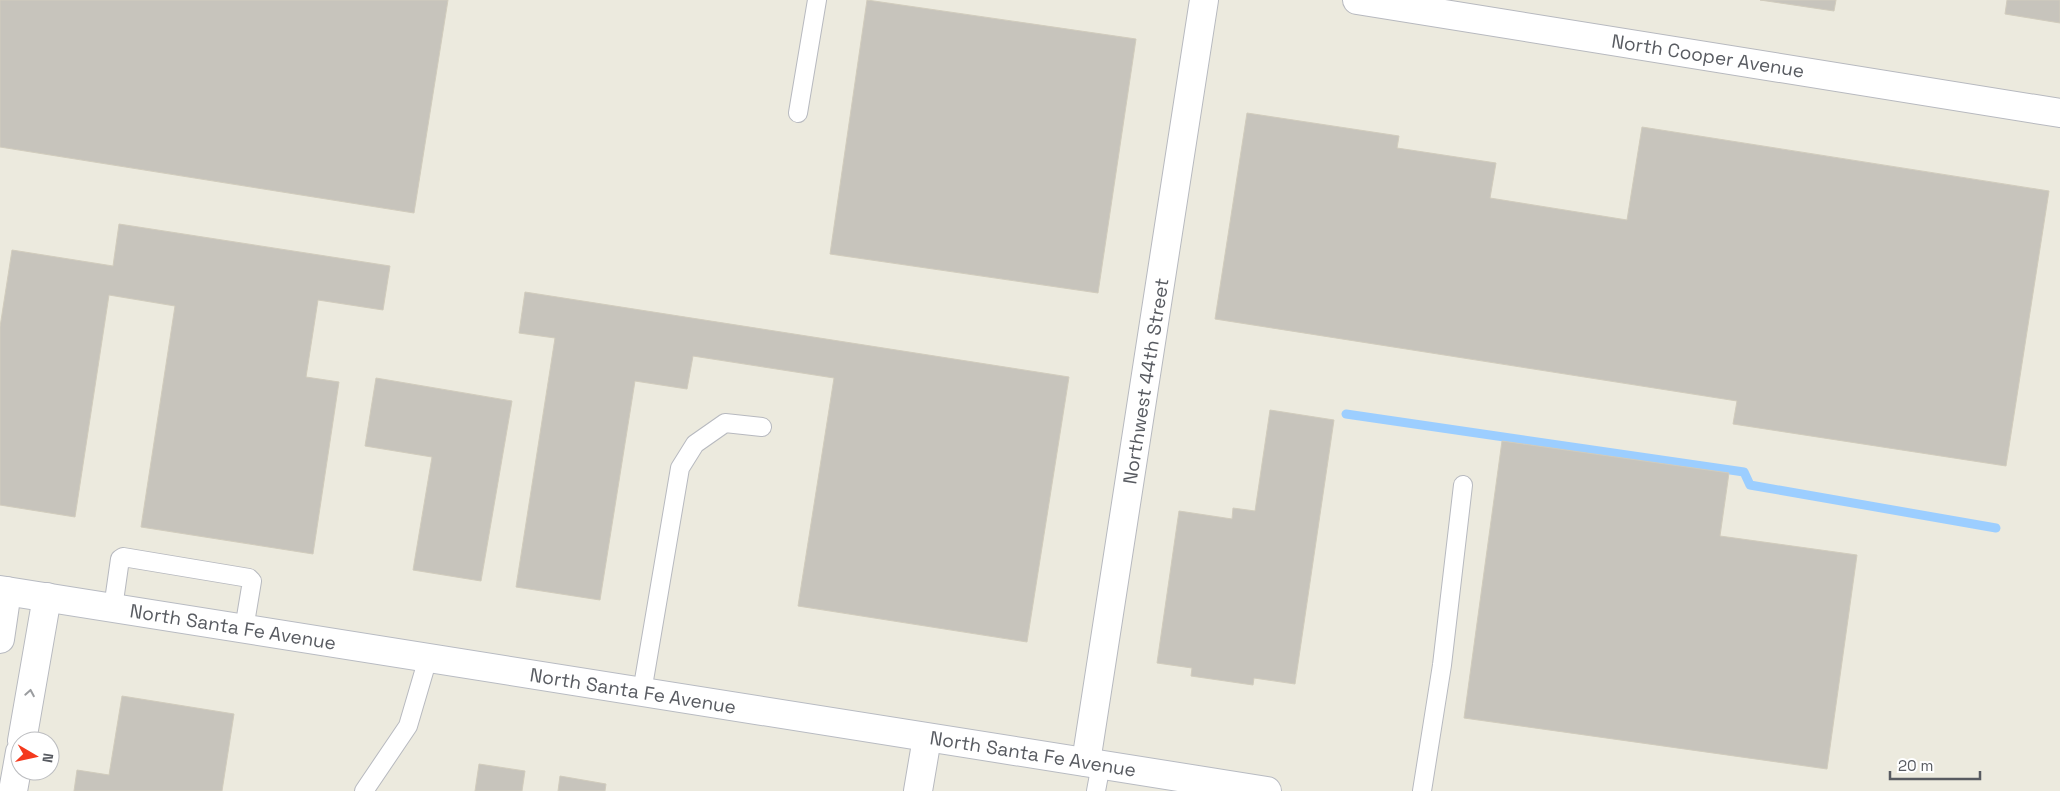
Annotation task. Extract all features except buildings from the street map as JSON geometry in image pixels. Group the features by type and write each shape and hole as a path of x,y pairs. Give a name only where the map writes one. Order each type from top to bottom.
{"street":[{"name":"Northwest 44th Street","path":"1094,763 1204,0"},
{"name":"North Cooper Avenue","path":"1357,0 2060,113"},
{"name":"North Santa Fe Avenue","path":"4,591 1267,791"},
{"path":"0,639 4,591"},
{"path":"24,731 47,598"},
{"path":"918,791 927,738"}],"lane":[{"path":"798,113 817,0"},
{"path":"642,692 680,468 694,444 725,423 762,427"},
{"path":"1422,791 1442,665 1463,485"},
{"path":"112,608 120,559 123,557 249,578 252,581 244,629"},
{"path":"364,791 408,726 428,658"},
{"path":"1094,763 1096,791"}],"waterway":[{"path":"1346,414 1744,472 1750,485 1996,528"}]}
